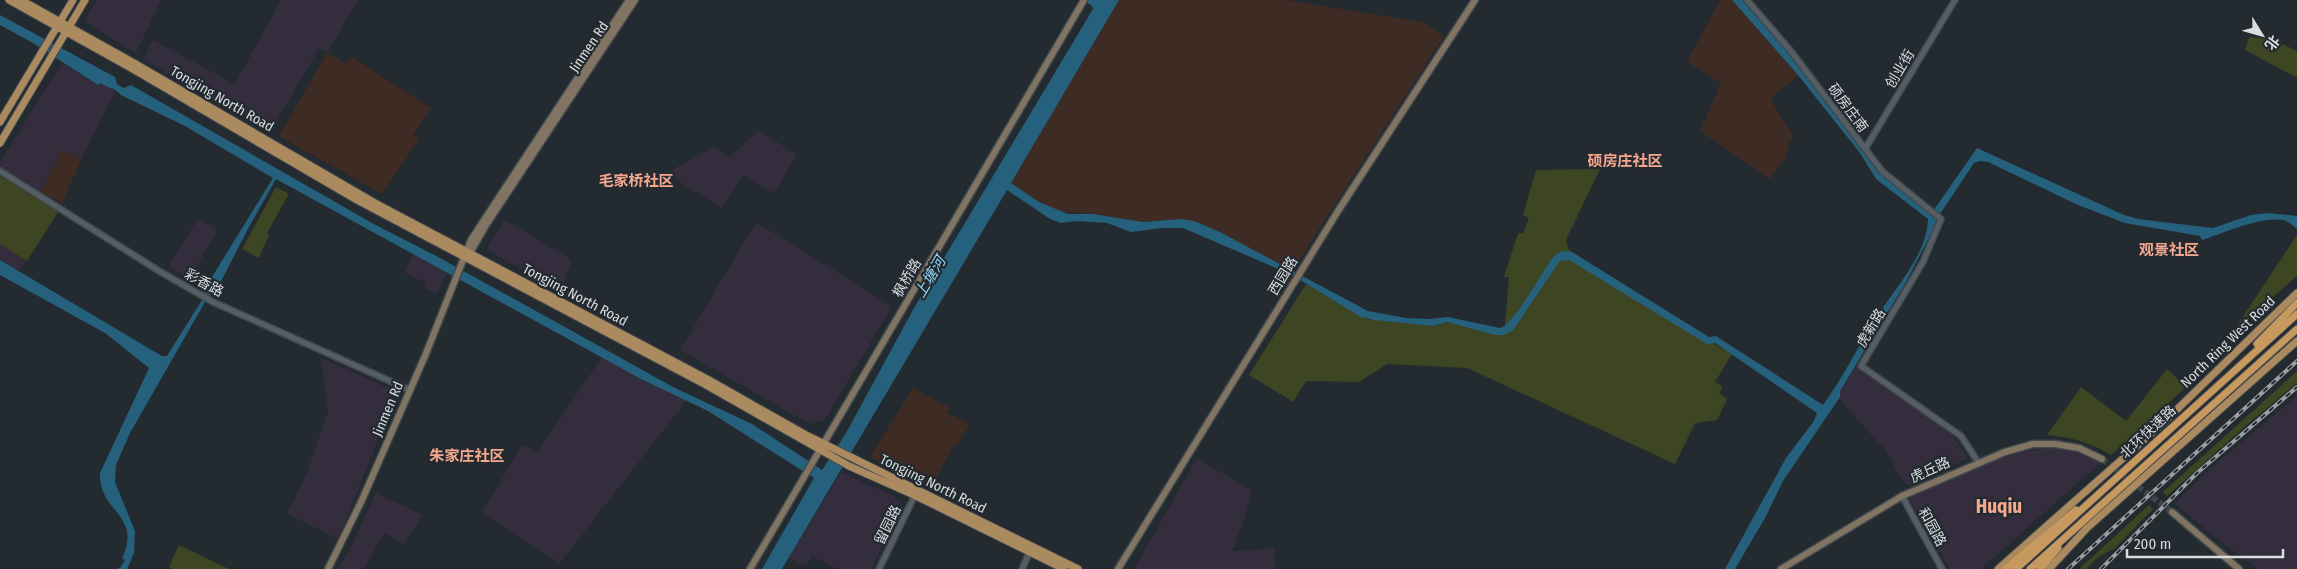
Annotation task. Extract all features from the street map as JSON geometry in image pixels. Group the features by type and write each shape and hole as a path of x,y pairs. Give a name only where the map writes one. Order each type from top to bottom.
{"highway":[{"path":"2239,365 2278,320 2297,303"},
{"name":"北环快速路","path":"2016,569 2297,314"},
{"name":"北环快速路","path":"2030,569 2297,329"},
{"path":"2006,569 2065,518 2104,490"},
{"path":"2040,569 2075,528"}],"main road":[{"path":"9,0 59,24"},
{"path":"21,0 59,24"},
{"path":"0,122 73,0"},
{"path":"0,143 85,0"},
{"name":"Jinmen Rd","path":"328,569 355,516 410,390 461,264 482,222 629,0"},
{"name":"Jinmen Rd","path":"467,253 635,0"},
{"name":"枫桥路","path":"750,569 1084,0"},
{"name":"西园路","path":"1118,569 1338,211 1475,0"},
{"name":"Tongjing North Road","path":"59,24 357,200 467,253 822,446 835,449 916,493 1078,569"},
{"name":"North Ring West Road","path":"1998,569 2164,422 2297,293"},
{"path":"2048,569 2087,528 2297,341"},
{"name":"虎丘路","path":"1781,569 1902,496 1978,462 2016,448 2047,443 2074,447 2102,459"},
{"name":"Tongjing North Road","path":"822,446 830,456 849,466 916,493"},
{"path":"2172,512 2239,569"},
{"name":"Tongjing North Road","path":"1031,548 1064,569"}],"street":[{"name":"硕房庄南","path":"1747,0 1790,50 1882,171 1940,218"},
{"name":"创业街","path":"1865,149 1954,0"},
{"name":"彩香路","path":"0,171 159,271 213,302 410,390"},
{"name":"虎新路","path":"1940,218 1923,262 1861,366 1960,436 1978,462"},
{"name":"留园路","path":"879,569 916,493"},
{"name":"和园路","path":"1902,496 1942,569"},
{"path":"1022,569 1031,548"}],"shaded area":[{"path":"97,0 161,0 136,53 87,23 87,16"},
{"path":"281,0 358,0 327,53 319,49 271,130 145,61 144,57 153,40 235,84"},
{"path":"1119,0 1286,0 1422,22 1444,36 1292,271 1220,232 1181,219 1143,222 1093,214 1061,212 1039,202 1011,183"},
{"path":"1720,0 1732,0 1798,75 1770,99 1794,137 1789,141 1786,157 1770,179 1700,131 1721,83 1687,62"},
{"path":"327,53 346,64 352,57 431,108 413,135 419,139 382,194 279,136"},
{"path":"62,63 97,85 99,82 116,89 81,160 61,150 41,192 1,167 0,162"},
{"path":"759,130 797,155 774,193 743,175 721,208 666,173 714,147 730,157"},
{"path":"61,150 81,160 62,203 41,192"},
{"path":"198,218 218,230 189,279 169,266"},
{"path":"505,220 572,260 561,290 486,250"},
{"path":"756,222 892,306 825,420 810,424 680,350"},
{"path":"0,244 27,261 18,271 0,260"},
{"path":"413,254 447,272 437,294 424,288 426,283 405,273"},
{"path":"602,357 643,380 687,400 560,563 482,513 522,444 537,453"},
{"path":"321,358 397,392 338,539 287,514 307,473 328,411"},
{"path":"1857,364 1952,434 1968,458 1910,486 1904,483 1885,450 1839,399 1839,391"},
{"path":"913,388 950,408 947,413 970,424 957,445 954,444 930,490 870,457"},
{"path":"2297,396 2297,569 2258,569 2174,503 2213,466"},
{"path":"2038,449 2065,449 2082,454 2100,463 1981,569 1950,569 1909,499 1948,479 1999,459"},
{"path":"1197,458 1252,491 1243,523 1232,551 1274,548 1276,569 1134,569"},
{"path":"841,472 894,496 900,502 872,569 838,569 812,556 806,567 789,558"},
{"path":"376,493 423,515 404,544 385,533 363,569 338,569 349,551"}],"green space":[{"path":"2264,35 2297,51 2297,78 2245,50 2249,37 2258,38"},
{"path":"1600,169 1566,240 1568,248 1572,252 1570,260 1732,354 1715,382 1723,387 1719,393 1727,399 1717,420 1695,423 1675,464 1467,368 1387,364 1359,382 1306,381 1293,402 1249,375 1306,284 1367,319 1433,326 1447,322 1495,335 1504,335 1509,277 1504,277 1518,233 1523,233 1529,218 1523,215 1536,170"},
{"path":"0,176 58,212 27,261 0,244"},
{"path":"276,187 289,194 267,233 269,235 259,258 242,249"},
{"path":"2297,235 2297,276 2251,316 2211,365"},
{"path":"2167,369 2186,387 2111,455 2080,441 2047,435 2081,387 2126,421"},
{"path":"2297,371 2297,383 2167,496 2163,492"},
{"path":"2149,505 2153,509 2115,548 2098,557 2086,569 2079,569"},
{"path":"179,545 229,569 172,569 169,567"}],"water":[{"path":"1083,0 1119,0 1011,183 1039,202 1068,214 1093,214 1143,222 1181,219 1194,221 1220,232 1368,311 1406,318 1428,319 1448,317 1500,328 1513,318 1555,255 1563,251 1572,252 1709,337 1716,336 1823,405 1880,311 1915,260 1922,247 1928,219 1876,179 1860,153 1798,75 1732,0 1742,0 1789,53 1881,174 1931,214 1977,148 2124,215 2138,219 2213,228 2251,215 2268,213 2297,216 2297,229 2284,220 2264,220 2202,240 2200,236 2125,223 2078,205 1988,162 1980,161 1974,163 1936,220 1935,226 1906,282 1840,391 1840,397 1783,481 1765,518 1735,569 1725,569 1786,458 1814,421 1817,413 1715,343 1707,344 1569,260 1560,261 1513,330 1504,335 1495,335 1447,322 1433,326 1374,320 1361,317 1290,274 1183,228 1162,228 1131,232 1107,223 1077,221 1061,223 1050,219 1007,190 782,569 762,569 814,478 708,411 643,380 276,179 217,289 215,288 205,302 130,433 116,465 115,482 135,531 134,553 127,569 117,569 120,568 125,560 122,558 127,544 127,532 124,522 106,497 101,486 100,473 149,368 105,333 0,275 0,260 162,356 167,356 202,300 199,298 273,178 185,126 121,95 113,88 100,83 98,85 33,43 0,25 0,15 115,77 117,84 123,88 131,85 372,223 440,258 675,388 752,424 822,470 846,433 914,308 1093,9 1092,6"}],"tunnel":[{"path":"2102,459 2172,512"}],"railway":[{"path":"2068,569 2297,361"},
{"path":"2101,569 2197,473 2297,387"}],"district":[{"name":"硕房庄社区","path":"1625,161"},
{"name":"毛家桥社区","path":"636,181"},
{"name":"观景社区","path":"2169,250"},
{"name":"朱家庄社区","path":"467,456"},
{"name":"Huqiu","path":"1999,506"}],"water label":[{"name":"上塘河","path":"930,277"}]}
